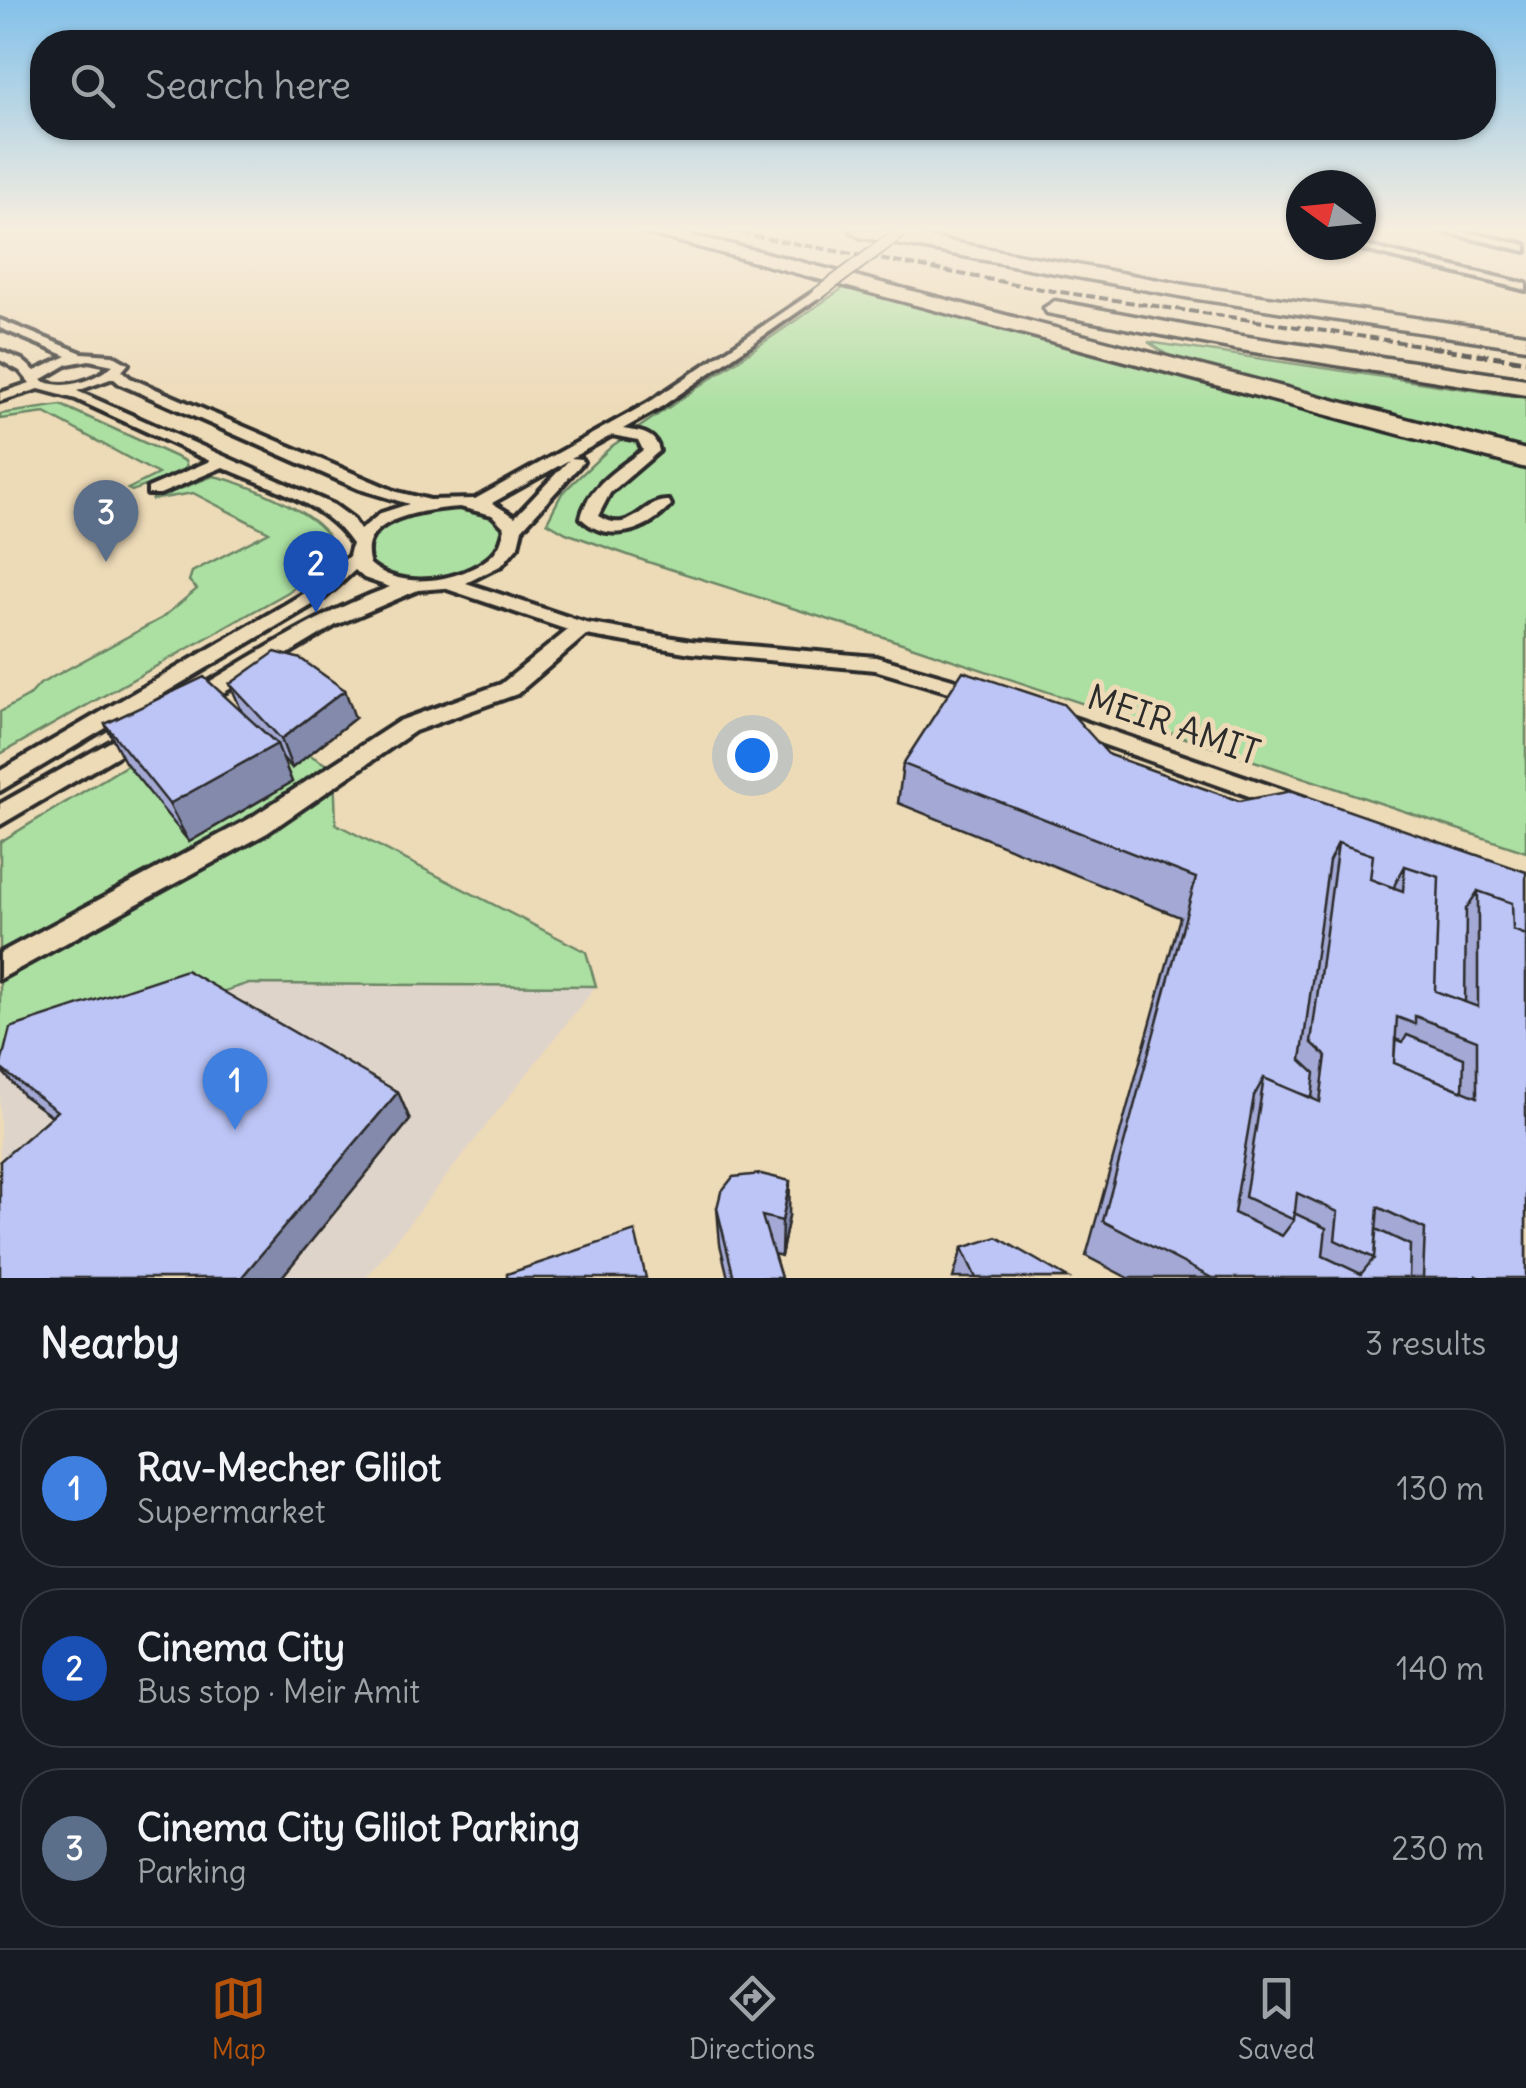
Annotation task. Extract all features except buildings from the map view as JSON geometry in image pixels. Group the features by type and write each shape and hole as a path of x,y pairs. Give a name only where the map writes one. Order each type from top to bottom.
{"highway":[{"path":"890,291 1074,336 1526,459"},
{"path":"963,291 1235,342 1526,387"},
{"path":"1184,291 1526,341"},
{"path":"1287,291 1526,325"}],"street":[{"path":"478,504 594,442 823,291"},
{"path":"0,324 83,358"},
{"path":"0,355 24,366 42,384 81,396 328,509 346,522 362,567 382,580 415,585 444,582 490,566 509,549 514,528 594,442"},
{"path":"0,397 42,384 94,382 116,372 121,364 114,359 83,358 45,368 42,384"},
{"path":"116,372 125,381 365,486 394,497 478,504 502,513 514,528"},
{"path":"613,430 643,437 651,451 598,497 590,508 589,518 599,526 634,526 663,505"},
{"path":"154,491 223,461"},
{"path":"0,782 305,602 359,551 368,532 399,513 440,503"},
{"path":"490,566 485,579 489,591 500,602"},
{"path":"444,582 582,628 678,646 876,664 992,698"},
{"path":"0,816 328,620 415,585"},
{"path":"0,968 258,826 407,726 509,689 582,628"},
{"name":"MEIR AMIT","path":"1045,716 1321,812"}],"shaded area":[{"path":"246,984 596,986 366,1278 0,1278 0,1072 13,1061"}],"green space":[{"path":"839,291 874,291 1526,463 1526,852 645,561 566,533 547,522 562,493 612,446"},
{"path":"1148,342 1526,398 1526,452 1169,356"},
{"path":"61,405 185,461 187,467 181,473 132,491 128,489 158,474 45,413 0,419 0,414"},
{"path":"213,476 259,491 309,518 329,538 324,562 290,591 0,754 0,712 29,696 40,684 162,618 197,589 189,581 192,572 269,532 193,493 151,500"},
{"path":"462,506 492,518 505,531 504,544 492,556 450,574 425,578 387,574 370,560 371,541 388,524 416,512"},
{"path":"225,706 334,769 336,824 586,952 596,986 246,984 13,1061 0,1072 0,842"}],"railway":[{"path":"1051,291 1447,349"},
{"path":"1430,347 1526,361"}],"place":[{"name":"Cinema City Glilot Parking","path":"106,562"},
{"name":"Cinema City","path":"316,613"},
{"name":"Rav-Mecher Glilot","path":"235,1130"}]}
